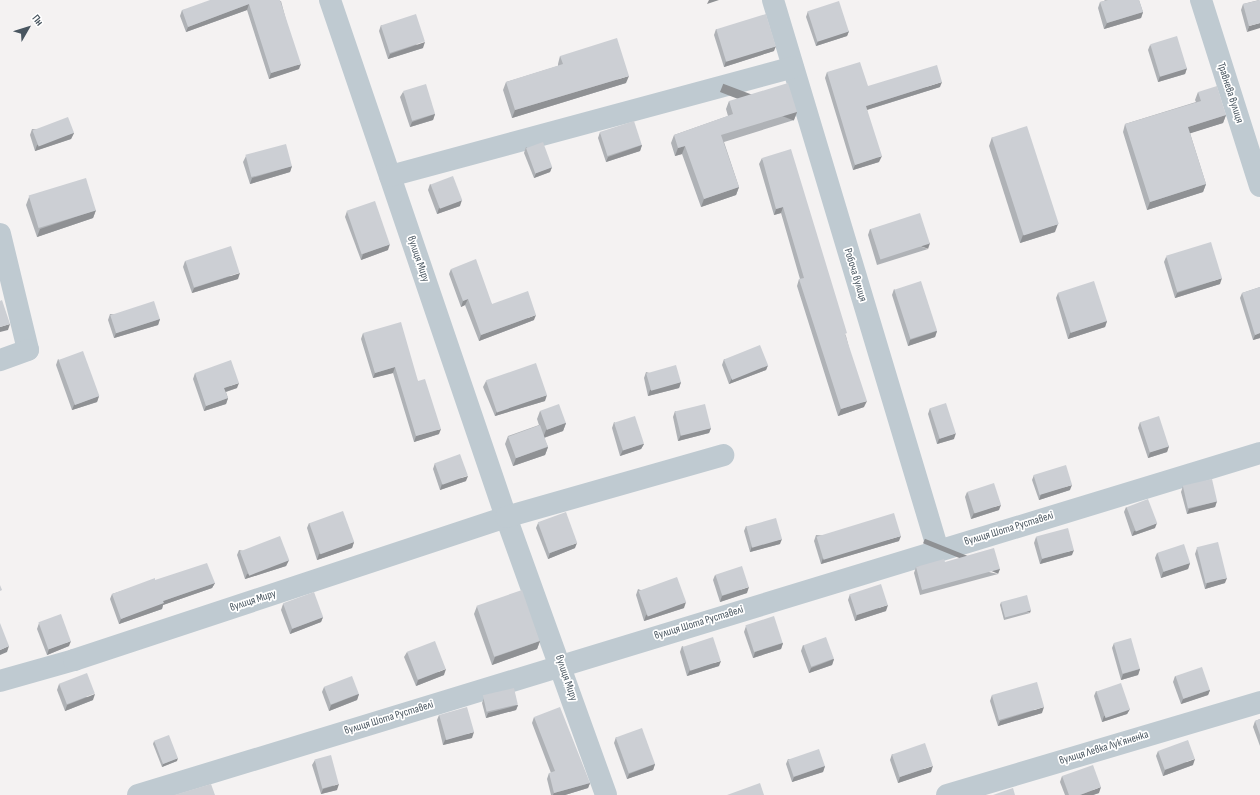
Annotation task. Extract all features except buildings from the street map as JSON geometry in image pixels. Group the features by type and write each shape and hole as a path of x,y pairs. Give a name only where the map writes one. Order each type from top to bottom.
{"street":[{"name":"вулиця Миру","path":"330,0 506,517 562,665 606,795"},
{"name":"Робоча вулиця","path":"774,0 938,550"},
{"name":"Травнева вулиця","path":"1201,0 1260,186"},
{"path":"390,176 793,67"},
{"path":"0,234 28,350 0,360"},
{"name":"вулиця Шота Руставелі","path":"138,795 1260,453"},
{"name":"вулиця Миру","path":"0,681 74,660 506,517 723,455"},
{"name":"вулиця Левка Лукʼяненка","path":"947,795 1260,702"}]}
